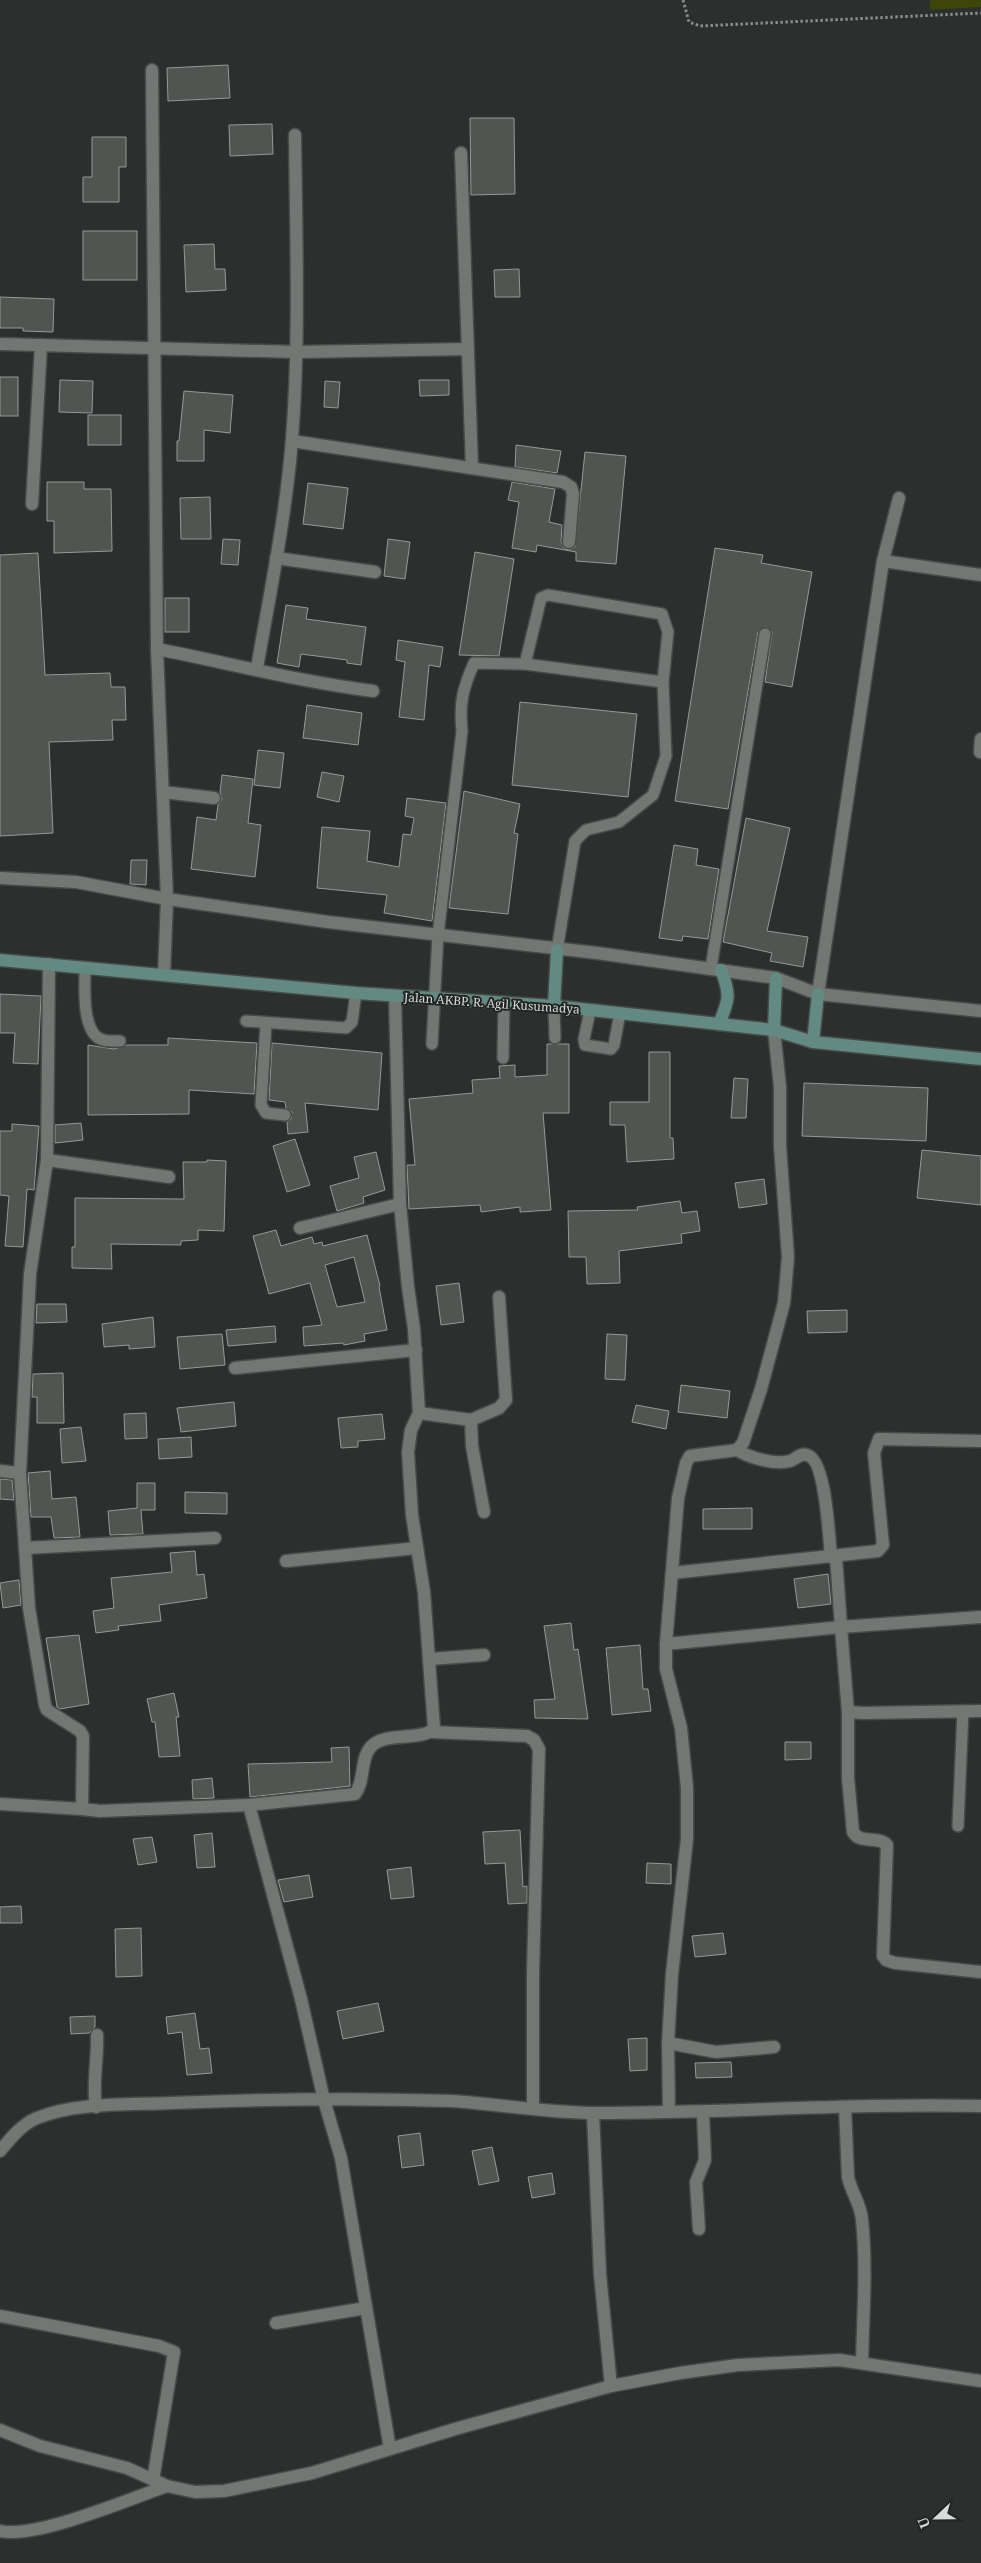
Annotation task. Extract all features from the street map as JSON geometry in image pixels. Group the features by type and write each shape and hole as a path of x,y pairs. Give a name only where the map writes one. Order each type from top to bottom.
{"main road":[{"path":"554,1006 557,950"},
{"name":"Jalan AKBP. R. Agil Kusumadya","path":"0,960 356,993 554,1006 774,1030 813,1042 981,1056"},
{"path":"716,969 729,990 729,1001 719,1024"},
{"path":"774,1030 776,978"},
{"path":"813,1042 818,994"}],"street":[{"path":"152,70 157,649 167,899 164,976"},
{"path":"257,668 276,558 292,441 297,352 295,135"},
{"path":"461,153 472,468"},
{"path":"0,344 297,352 468,349"},
{"path":"32,504 40,345"},
{"path":"292,441 562,482 571,487 573,494 569,542"},
{"path":"818,994 883,561 899,498"},
{"path":"276,558 375,572"},
{"path":"883,561 981,575"},
{"path":"157,649 257,668 317,684 373,691"},
{"path":"162,792 214,798"},
{"path":"0,878 76,882 167,899 716,969 776,978 818,994 981,1012"},
{"path":"49,964 47,1160 30,1274 20,1473 29,1608 45,1705 47,1710 80,1731 83,1736 82,1809"},
{"path":"395,996 400,1204 416,1350 419,1413 411,1430 408,1452 416,1548 424,1592 430,1659 434,1722 431,1732"},
{"path":"737,1450 743,1443 753,1417 784,1302 788,1257 780,1146 780,1087 774,1030"},
{"path":"47,1160 169,1177"},
{"path":"300,1228 400,1204"},
{"path":"419,1413 471,1420 499,1408 506,1400 499,1297"},
{"path":"235,1368 416,1350"},
{"path":"471,1420 472,1446 484,1512"},
{"path":"672,1573 873,1553 882,1549 874,1453 879,1439 981,1440"},
{"path":"668,2112 668,2043 672,1974 687,1839 687,1788 681,1728 666,1669 666,1644 678,1498 687,1459 695,1454 737,1450 777,1461 788,1462 799,1456 807,1455 813,1458 818,1465 825,1499 842,1627 848,1712 848,1778 853,1832 860,1839 882,1841 887,1845 883,1956 886,1960 895,1963 981,1972"},
{"path":"0,1471 20,1473"},
{"path":"25,1548 215,1538"},
{"path":"286,1561 416,1548"},
{"path":"666,1644 842,1627 981,1617"},
{"path":"430,1659 484,1654"},
{"path":"848,1712 863,1714 981,1711"},
{"path":"0,1804 100,1811 249,1805 351,1796 358,1790 367,1752 373,1744 398,1736 431,1732 527,1736 534,1740 540,1749 533,1972 533,2109"},
{"path":"249,1805 301,1999 324,2100 341,2158 390,2449"},
{"path":"95,2097 98,2066 97,2035"},
{"path":"668,2043 716,2052 774,2047"},
{"path":"0,2151 22,2127 36,2118 95,2097 452,2102 593,2113 703,2112 892,2104 981,2106"},
{"path":"845,2107 848,2177 850,2188 860,2206 862,2219 865,2277 862,2363"},
{"path":"699,2229 696,2182 705,2160 703,2112"},
{"path":"593,2113 600,2274 611,2386"},
{"path":"276,2323 366,2308"},
{"path":"0,2316 160,2346 174,2352 154,2480"},
{"path":"0,2430 40,2446 127,2468 167,2486 195,2492 224,2491 312,2473 611,2386 738,2365 839,2360 981,2381"},
{"path":"0,2531 11,2534 38,2530 167,2486"}],"lane":[{"path":"525,664 541,598 548,596 662,614 668,632 663,682 666,756 653,795 618,822 586,830 575,841 557,950"},
{"path":"716,969 765,634"},
{"path":"432,1044 433,997 438,935 462,731 463,689 474,662 525,664 663,682"},
{"path":"85,968 85,1003 90,1028 96,1036 104,1040 120,1041"},
{"path":"246,1021 346,1028 352,1022 356,993"},
{"path":"503,1058 504,1002"},
{"path":"554,1006 555,1038"},
{"path":"590,1011 584,1039 586,1045 605,1050 611,1049 614,1045 620,1013"},
{"path":"266,1023 261,1105 266,1113 285,1115"},
{"path":"958,1826 963,1711"}],"path":[{"path":"683,0 689,22 700,26 981,13"}],"green space":[{"path":"930,0 981,0 981,7 930,10"}],"building":[{"path":"228,65 230,98 168,101 167,68"},
{"path":"470,118 514,118 515,194 471,195"},
{"path":"272,124 273,154 230,156 229,125"},
{"path":"92,137 126,137 126,167 119,167 119,202 83,202 83,177 92,177"},
{"path":"83,231 137,231 137,280 83,280"},
{"path":"214,244 215,269 225,269 226,290 186,292 184,245"},
{"path":"519,269 520,297 495,297 494,270"},
{"path":"0,297 54,299 53,332 23,331 23,328 0,328"},
{"path":"0,377 18,377 18,416 0,416"},
{"path":"60,380 93,381 92,413 59,412"},
{"path":"419,380 449,380 449,395 420,396"},
{"path":"325,381 340,382 338,408 324,407"},
{"path":"184,391 233,395 230,433 204,430 204,461 177,461 177,441 179,441"},
{"path":"88,415 121,415 121,445 88,445"},
{"path":"516,445 561,451 557,473 515,467"},
{"path":"585,452 626,456 616,564 576,561 576,552 537,545 536,552 512,548 519,502 508,500 512,482 555,489 549,522 562,525 561,542 564,548 569,550 575,547"},
{"path":"47,482 84,482 84,489 111,489 112,551 54,553 54,521 47,521"},
{"path":"308,483 348,488 343,529 303,524"},
{"path":"210,497 211,539 181,539 180,498"},
{"path":"223,539 240,540 238,565 221,564"},
{"path":"388,539 410,542 405,579 384,576"},
{"path":"715,548 763,555 761,563 812,572 792,687 765,682 772,632 766,627 758,632 728,809 675,801"},
{"path":"475,552 514,559 499,656 459,655"},
{"path":"38,553 45,675 110,673 111,687 125,687 126,720 112,720 113,740 49,742 53,833 0,836 0,555"},
{"path":"165,598 189,598 189,632 165,632"},
{"path":"286,605 308,608 306,619 366,627 361,665 347,663 347,660 301,654 299,667 277,663"},
{"path":"398,640 443,647 440,667 429,665 424,720 399,717 405,662 396,660"},
{"path":"520,702 637,714 628,797 512,785"},
{"path":"307,705 362,713 358,745 303,738"},
{"path":"258,750 284,753 280,788 254,785"},
{"path":"322,772 344,776 339,802 317,797"},
{"path":"222,775 253,779 248,823 261,825 255,877 191,869 197,817 216,820 218,805 222,799 220,792"},
{"path":"464,791 520,804 514,833 518,834 508,914 449,908"},
{"path":"407,798 446,803 432,921 384,913 387,895 317,888 322,827 370,831 367,861 399,867 403,834 411,835 414,818 405,816"},
{"path":"746,818 790,828 767,931 808,937 803,967 770,961 772,953 723,942"},
{"path":"674,845 698,849 696,865 719,869 708,939 683,936 682,941 659,938"},
{"path":"131,860 147,860 146,885 130,884"},
{"path":"0,994 41,996 38,1064 13,1063 15,1033 0,1033"},
{"path":"168,1038 257,1043 254,1094 189,1090 189,1114 88,1115 88,1045 114,1049 126,1045 168,1045"},
{"path":"272,1043 382,1053 378,1110 305,1103 308,1132 288,1134 287,1122 291,1119 292,1112 286,1108 285,1102 269,1100"},
{"path":"547,1044 569,1044 569,1113 543,1113 551,1210 520,1212 520,1207 481,1212 480,1205 409,1209 407,1165 415,1165 409,1099 473,1093 472,1080 500,1078 499,1066 515,1065 515,1077 547,1075"},
{"path":"649,1052 670,1052 670,1138 673,1138 674,1159 627,1162 625,1125 610,1125 610,1102 649,1102"},
{"path":"734,1078 748,1079 746,1118 731,1118"},
{"path":"804,1083 928,1088 926,1141 802,1136"},
{"path":"81,1123 83,1140 55,1143 55,1125"},
{"path":"12,1124 39,1126 34,1190 27,1189 23,1247 5,1246 9,1196 0,1195 0,1131 12,1131"},
{"path":"295,1139 310,1185 287,1192 273,1146"},
{"path":"922,1150 981,1156 981,1205 917,1198"},
{"path":"376,1152 385,1190 363,1197 364,1203 337,1211 330,1186 359,1178 354,1157"},
{"path":"207,1160 226,1161 224,1231 198,1230 198,1240 181,1241 181,1245 111,1244 112,1269 72,1268 72,1247 75,1247 75,1198 184,1199 183,1162 207,1162"},
{"path":"764,1179 767,1204 739,1208 735,1183"},
{"path":"680,1201 682,1213 697,1211 700,1231 681,1234 682,1243 619,1251 620,1283 587,1284 586,1257 569,1257 568,1211 638,1210 637,1207"},
{"path":"276,1230 281,1246 312,1237 314,1244 322,1242 323,1246 367,1235 380,1286 387,1330 364,1334 365,1341 344,1345 343,1343 304,1346 303,1327 322,1325 310,1283 269,1294 253,1236","holes":["354,1257 365,1302 337,1307 325,1265"]},
{"path":"459,1283 464,1322 441,1325 436,1286"},
{"path":"37,1304 66,1304 67,1322 36,1323"},
{"path":"847,1310 847,1332 808,1333 807,1311"},
{"path":"153,1317 155,1347 129,1349 129,1345 104,1347 102,1324"},
{"path":"275,1326 276,1342 228,1346 226,1330"},
{"path":"222,1334 225,1365 180,1369 177,1337"},
{"path":"607,1334 627,1335 625,1380 605,1379"},
{"path":"63,1373 64,1423 37,1423 37,1397 32,1397 33,1374"},
{"path":"681,1385 730,1391 727,1418 678,1412"},
{"path":"234,1402 236,1426 181,1432 177,1408"},
{"path":"636,1405 669,1411 666,1429 632,1422"},
{"path":"146,1413 147,1438 125,1439 124,1414"},
{"path":"382,1414 385,1439 358,1441 358,1447 341,1448 338,1418"},
{"path":"81,1427 86,1461 62,1463 60,1429"},
{"path":"191,1437 192,1457 159,1459 158,1439"},
{"path":"50,1471 52,1499 76,1497 80,1537 54,1538 51,1517 31,1517 28,1473"},
{"path":"0,1479 12,1480 14,1500 0,1499"},
{"path":"137,1483 155,1483 155,1510 141,1510 143,1534 110,1535 108,1511 137,1508"},
{"path":"185,1492 227,1493 227,1514 185,1513"},
{"path":"752,1508 752,1529 703,1529 703,1509"},
{"path":"195,1551 197,1575 204,1574 207,1598 159,1605 161,1621 118,1626 119,1630 96,1633 93,1611 114,1608 111,1578 172,1572 170,1553"},
{"path":"828,1574 831,1604 798,1608 794,1579"},
{"path":"19,1580 21,1605 3,1608 0,1583"},
{"path":"571,1623 574,1650 578,1649 588,1719 535,1718 534,1700 555,1699 544,1626"},
{"path":"79,1635 89,1704 60,1709 57,1707 46,1638"},
{"path":"640,1645 643,1689 648,1689 651,1711 612,1715 606,1648"},
{"path":"174,1693 179,1717 176,1717 180,1756 159,1757 155,1722 152,1722 147,1699"},
{"path":"785,1742 811,1742 811,1759 785,1760"},
{"path":"349,1747 350,1786 250,1797 248,1764 332,1762 331,1748"},
{"path":"212,1778 214,1798 193,1799 192,1780"},
{"path":"520,1830 523,1887 527,1886 527,1903 508,1904 505,1863 485,1864 483,1832"},
{"path":"212,1833 215,1867 197,1868 194,1835"},
{"path":"152,1837 157,1862 138,1865 133,1839"},
{"path":"647,1863 671,1864 671,1884 646,1883"},
{"path":"411,1867 414,1897 391,1899 387,1870"},
{"path":"309,1875 313,1897 284,1902 278,1880"},
{"path":"21,1906 22,1923 0,1923 0,1907"},
{"path":"141,1928 142,1976 116,1977 115,1929"},
{"path":"723,1933 726,1954 695,1957 692,1936"},
{"path":"378,2003 384,2031 343,2039 337,2011"},
{"path":"195,2013 200,2049 209,2048 212,2073 187,2075 182,2032 168,2034 166,2017"},
{"path":"95,2016 95,2027 89,2033 71,2034 70,2017"},
{"path":"647,2038 647,2070 630,2071 628,2039"},
{"path":"731,2062 732,2077 696,2078 695,2063"},
{"path":"420,2133 424,2165 402,2168 398,2136"},
{"path":"492,2147 499,2181 479,2185 472,2151"},
{"path":"552,2173 555,2194 532,2198 528,2177"}]}
